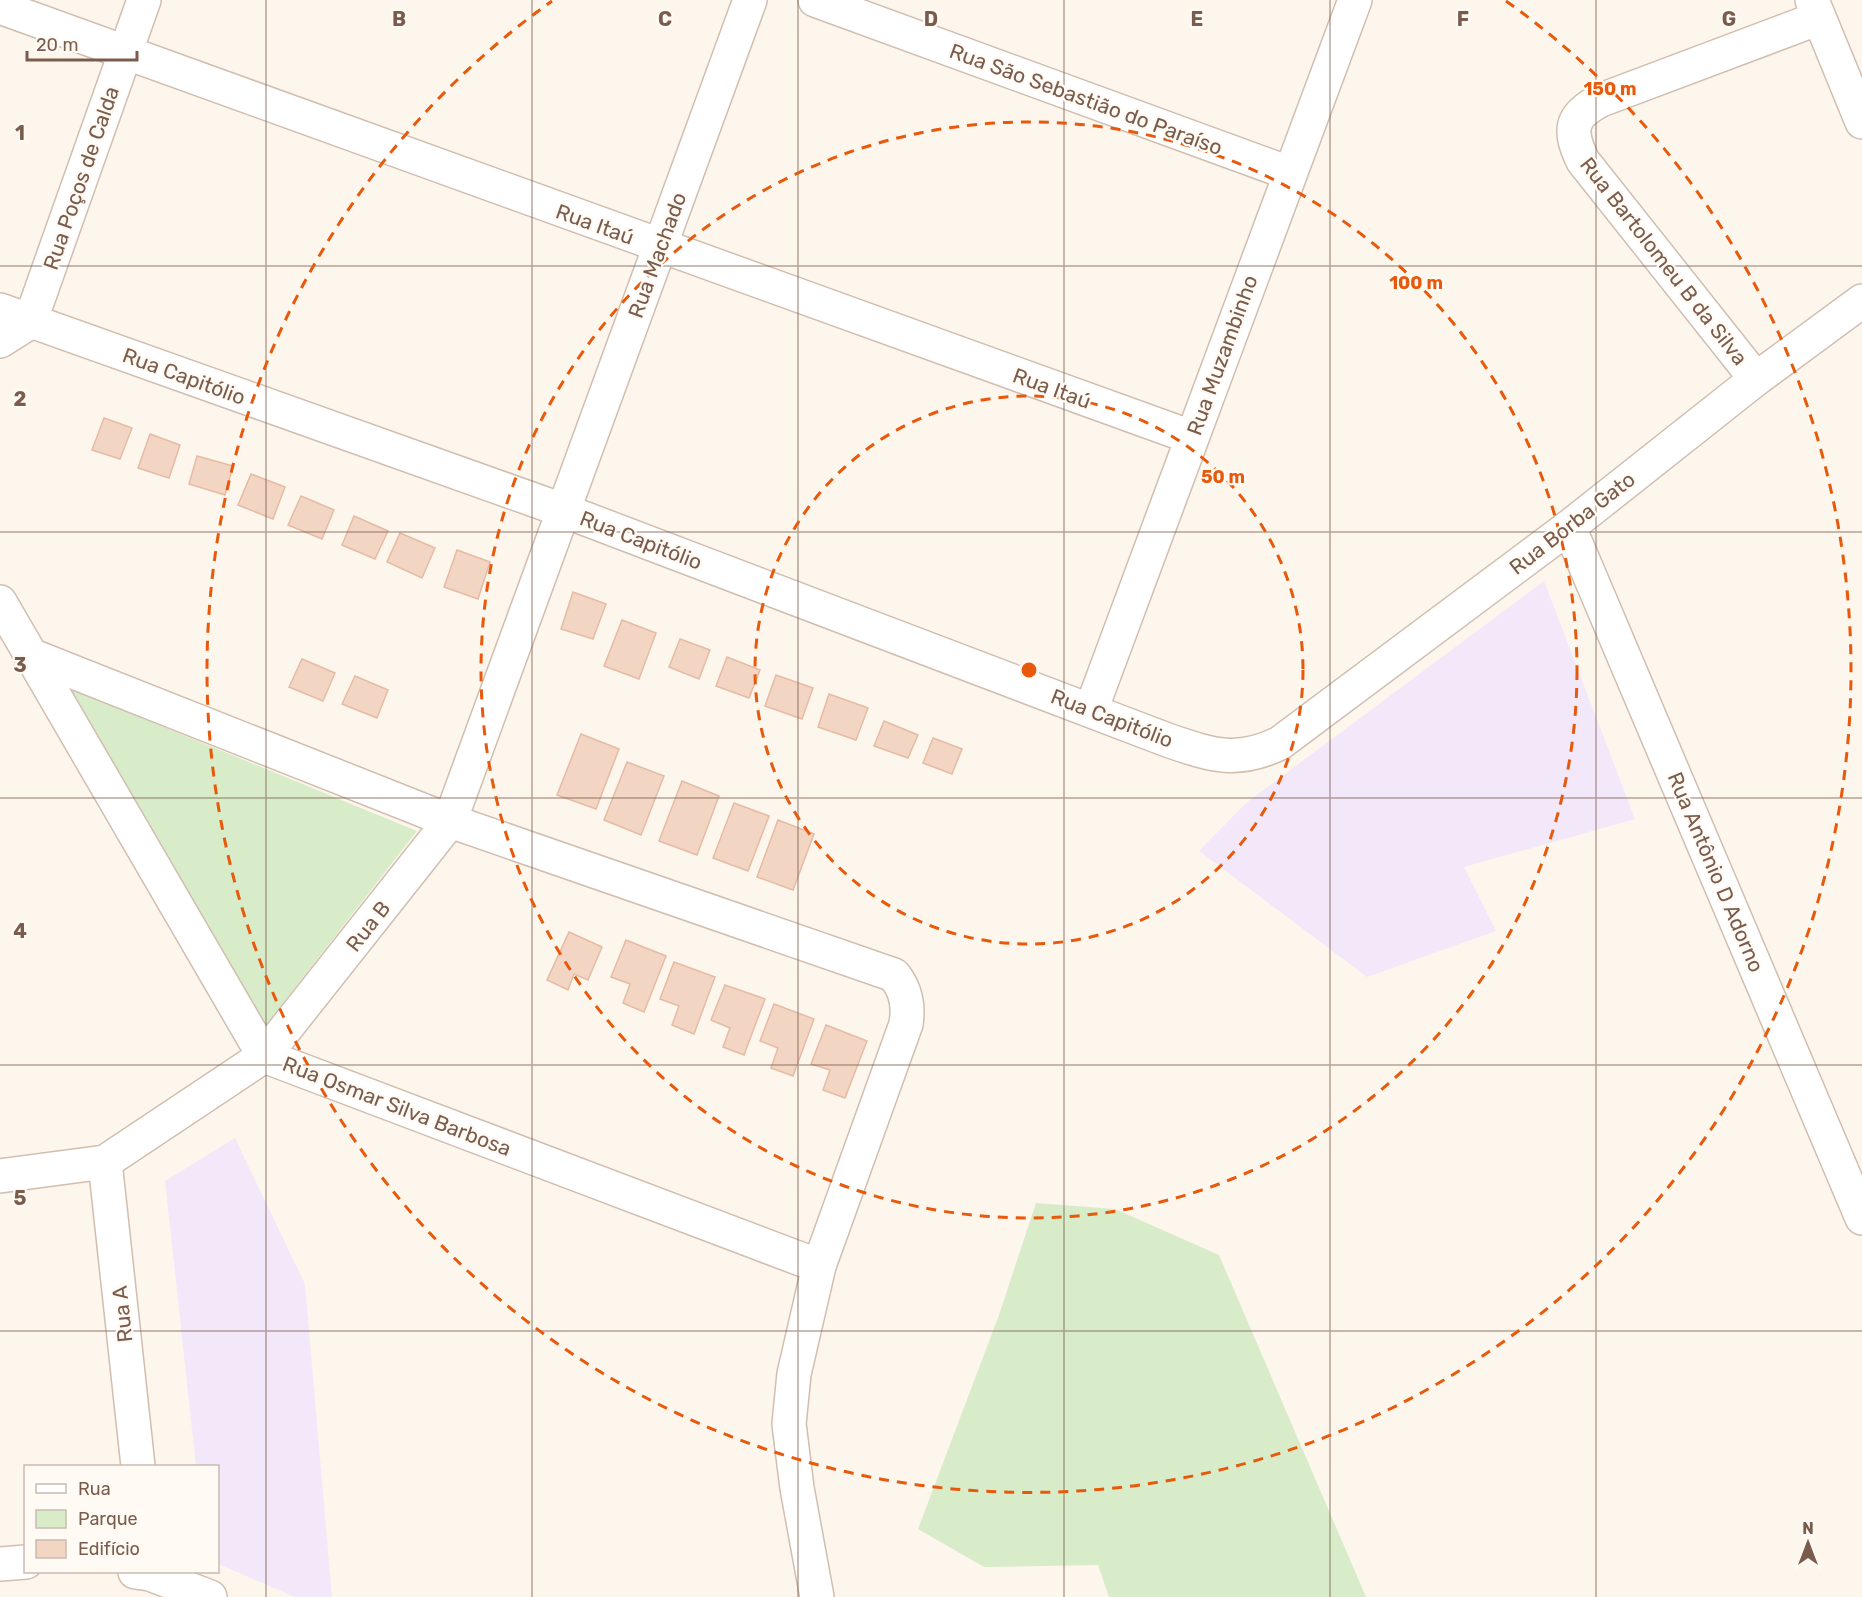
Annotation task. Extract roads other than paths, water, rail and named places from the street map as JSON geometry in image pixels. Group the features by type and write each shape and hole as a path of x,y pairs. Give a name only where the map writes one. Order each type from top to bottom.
{"street":[{"name":"Rua Poços de Calda","path":"30,322 144,0"},
{"name":"Rua Machado","path":"565,511 750,0"},
{"name":"Rua São Sebastião do Paraíso","path":"815,0 1289,173"},
{"name":"Rua Muzambinho","path":"1090,710 1355,0"},
{"name":"Rua Itaú","path":"0,8 1191,438"},
{"path":"1816,9 1862,122"},
{"name":"Rua Bartolomeu B da Silva","path":"1756,379 1583,161 1575,145 1573,130 1576,117 1584,109 1601,100 1816,9"},
{"name":"Rua Borba Gato","path":"1280,743 1569,527 1756,379 1862,301"},
{"name":"Rua Capitólio","path":"0,310 565,511 1209,754 1238,757 1260,752 1280,743"},
{"path":"0,341 30,322"},
{"name":"Rua B","path":"0,1176 105,1162 264,1056 450,822 565,511"},
{"name":"Rua Antônio D Adorno","path":"1569,527 1862,1218"},
{"name":"Rua Osmar Silva Barbosa","path":"0,602 264,1056 819,1266"},
{"path":"33,657 450,822 894,975 902,985 906,998 906,1024 819,1266 794,1374 789,1424 797,1488 817,1597"},
{"name":"Rua A","path":"105,1162 138,1465"},
{"path":"0,1564 24,1562"},
{"path":"147,1579 210,1597"}]}
